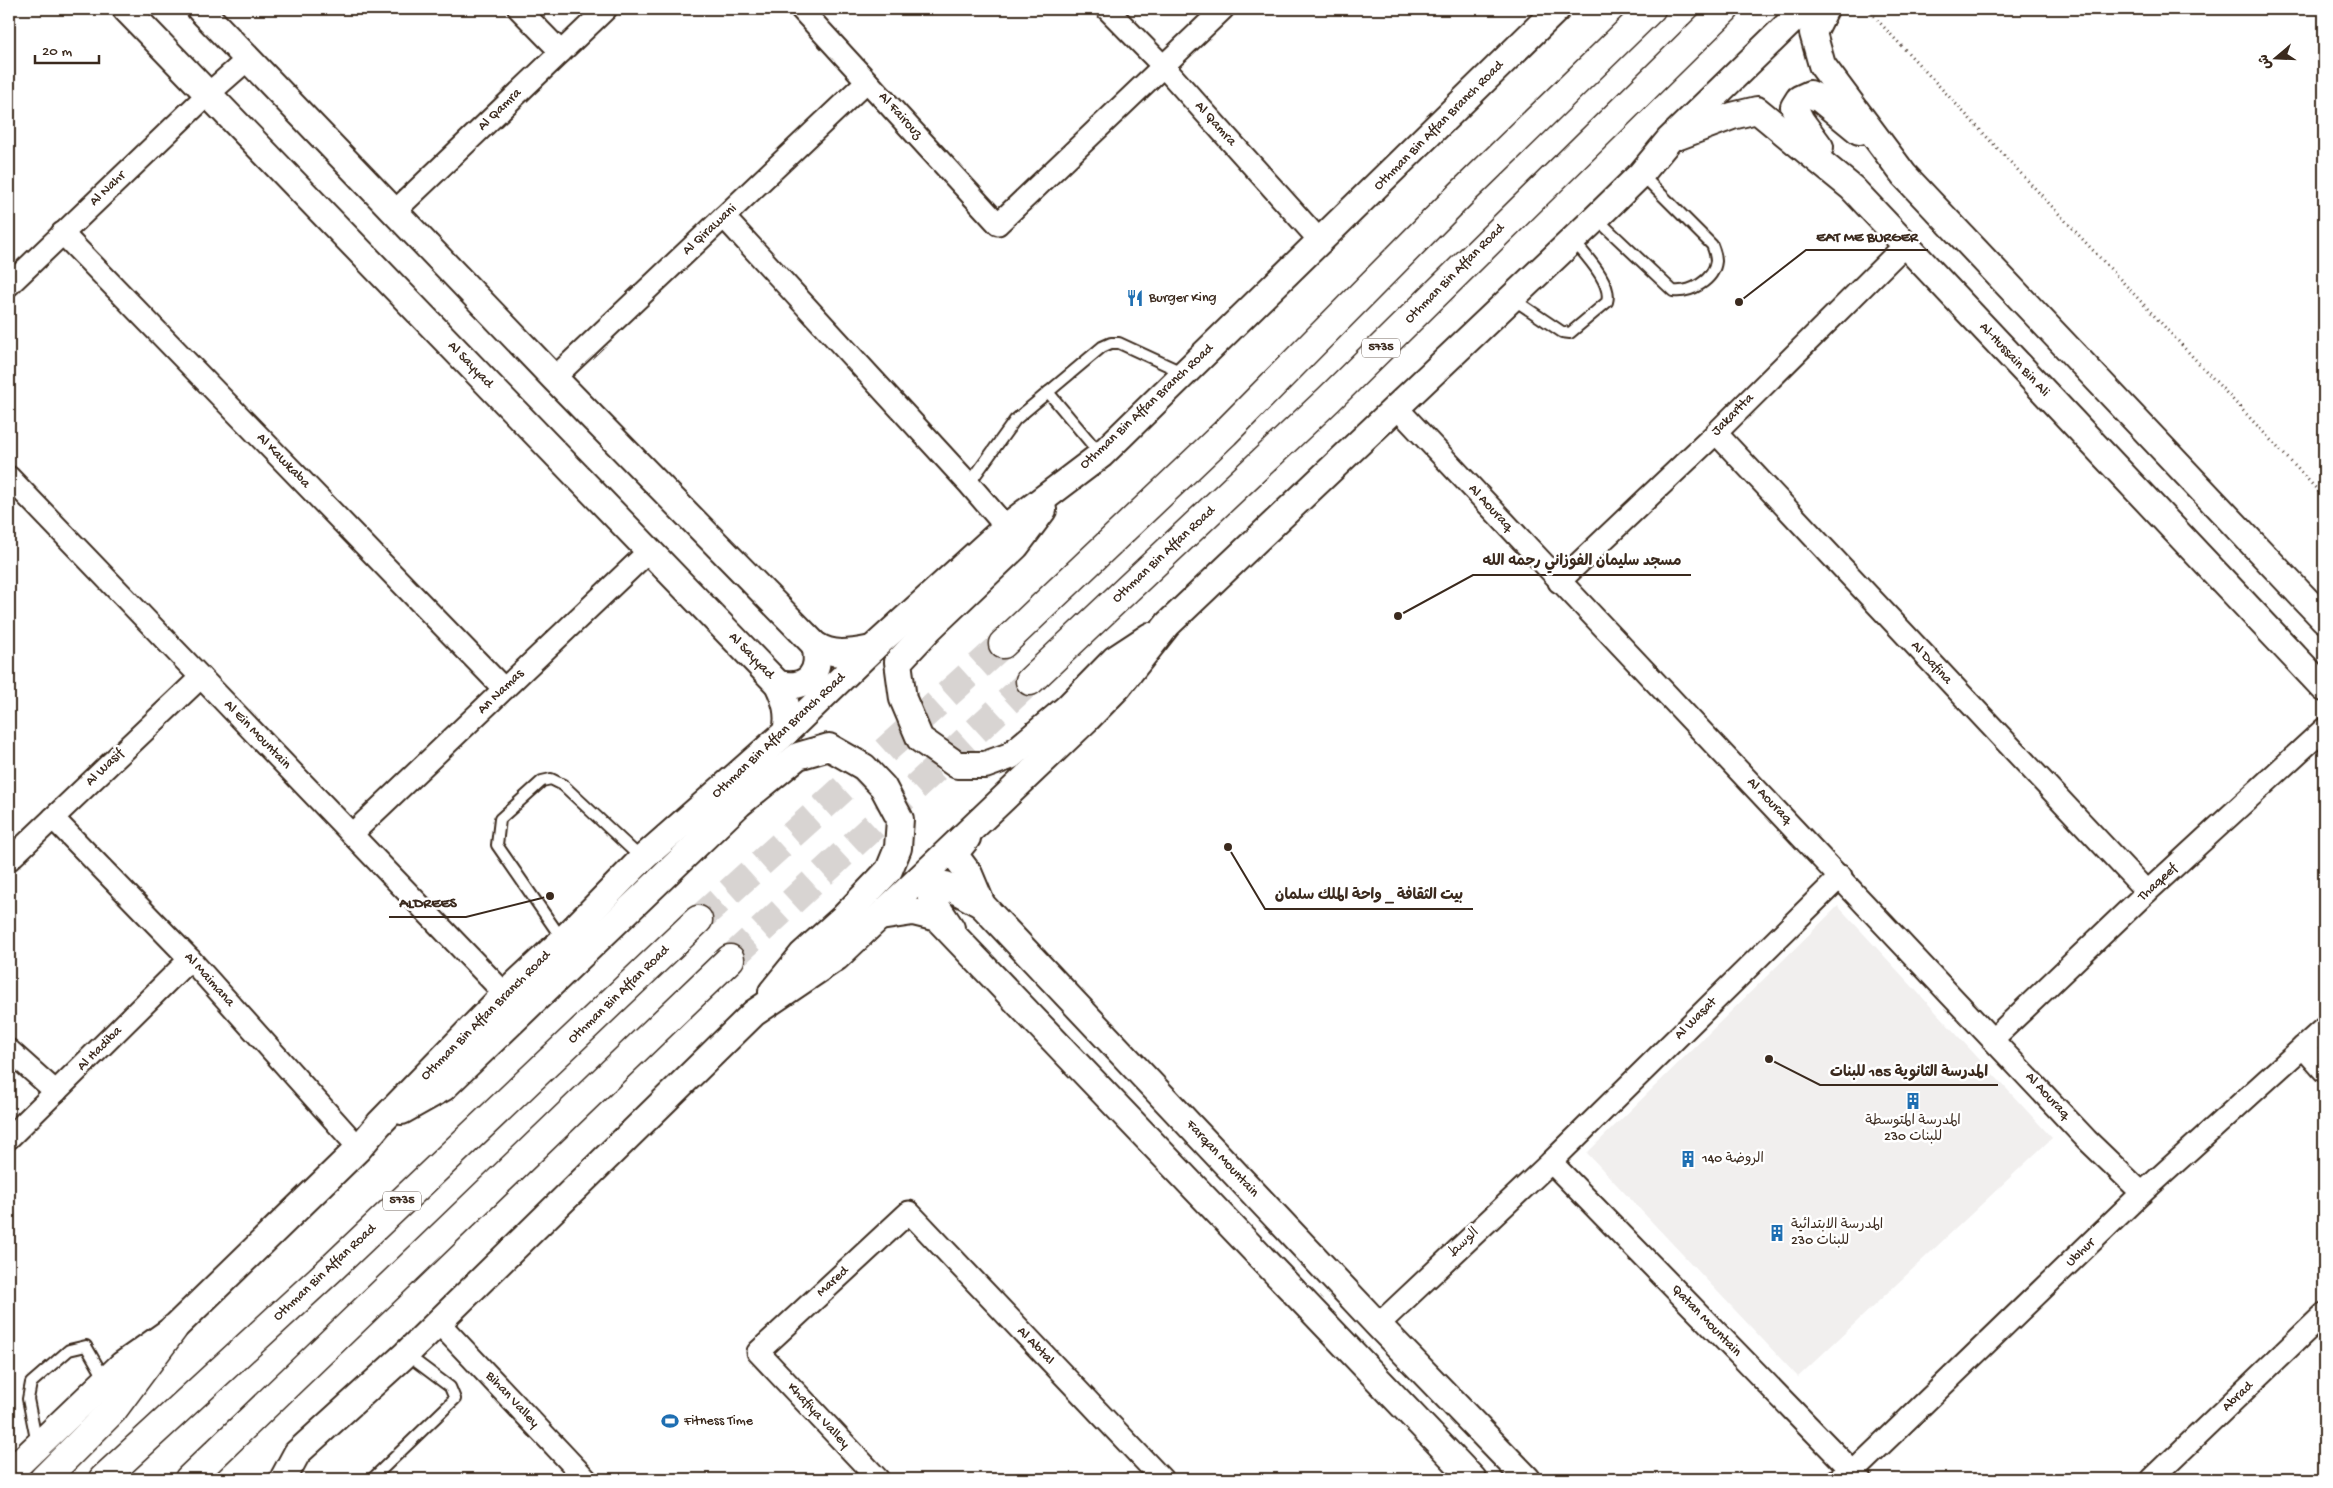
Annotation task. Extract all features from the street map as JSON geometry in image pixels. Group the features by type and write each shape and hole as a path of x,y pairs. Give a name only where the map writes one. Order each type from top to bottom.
{"main road":[{"path":"1003,644 1225,433 1462,194 1651,9"},
{"name":"Othman Bin Affan Road","path":"1030,681 1329,399 1725,9"},
{"name":"Othman Bin Affan Road","path":"102,1479 332,1268 698,920"},
{"path":"189,1479 730,959"},
{"path":"44,1479 113,1410 174,1329"}],"street":[{"name":"Al Sayyad","path":"126,9 778,684 787,706 788,721 786,732"},
{"path":"200,9 554,378 815,645 832,653 843,654 872,649"},
{"path":"519,9 561,52"},
{"name":"Al Qamra","path":"394,212 606,9"},
{"name":"Al Fairouz","path":"801,9 998,224 1164,67"},
{"name":"Al Qamra","path":"1107,9 1164,67 1321,242"},
{"path":"1164,67 1223,9"},
{"path":"754,1013 837,957 975,827 1119,686 1168,624 1596,218 1641,174 1669,140 1804,9"},
{"path":"1825,9 1813,33 1822,65 1890,157 2324,619"},
{"name":"Othman Bin Affan Branch Road","path":"9,1473 122,1365 174,1329 359,1148 379,1124 505,994 563,940 642,860 786,732 872,649 1006,527 1100,455 1321,242 1554,11"},
{"name":"Al Nahr","path":"9,285 207,94 248,59"},
{"name":"Al Qirawani","path":"554,378 867,81"},
{"path":"1852,188 1800,121 1794,107 1799,99 1810,94 1820,99 1890,157"},
{"name":"Al-Hussain Bin Ali","path":"1669,140 1732,116 1757,110 1852,188 2324,688"},
{"path":"724,217 970,484 1006,527"},
{"name":"Al Kawkaba","path":"62,233 504,689"},
{"name":"Jakartta","path":"1559,582 1716,433 1905,245"},
{"name":"Al Aouraq","path":"1397,408 1559,582 1841,876 2088,1140 2142,1193"},
{"name":"Al Dafina","path":"1716,433 2147,892"},
{"name":"Al Ein Mountain","path":"9,477 505,994"},
{"path":"1061,485 1016,546 898,662 903,700 920,739 957,765 985,765 1010,756 1067,708 1115,659 1168,624"},
{"name":"An Namas","path":"352,834 650,550"},
{"path":"778,684 792,687 805,682 815,672 819,659 815,645"},
{"name":"Al Wasif","path":"9,860 201,677"},
{"name":"Thaqeef","path":"1993,1039 2147,892 2324,729"},
{"path":"266,1479 406,1354 437,1321 754,1013 802,955 843,918 889,870 898,848 900,819 883,787 864,767 829,747 798,756 739,804 443,1088 379,1124"},
{"name":"Al Maimana","path":"53,818 190,959 359,1148"},
{"name":"Farqan Mountain","path":"975,827 954,854 969,874 982,905 1378,1325 1527,1479"},
{"name":"Al Wasat","path":"1551,1162 1841,876"},
{"path":"960,941 931,898 946,885 982,905"},
{"path":"880,917 913,912 937,918 1472,1479"},
{"name":"Al Hadiba","path":"9,1138 190,959"},
{"name":"Ubhur","path":"1851,1477 2142,1193 2324,1028"},
{"path":"2303,1047 2324,1071"},
{"path":"9,1050 56,1092"},
{"name":"الوسط","path":"1378,1325 1551,1162"},
{"name":"Qatan Mountain","path":"1551,1162 1851,1477"},
{"name":"Mared","path":"758,1352 909,1212"},
{"name":"Al Abtal","path":"909,1212 1162,1479"},
{"name":"Abrad","path":"2152,1479 2324,1314"},
{"name":"Bihan Valley","path":"437,1321 586,1479"},
{"name":"Khafiya Valley","path":"758,1352 878,1479"},
{"path":"283,1479 297,1453"}],"lane":[{"path":"1596,218 1673,291 1684,292 1695,289 1714,270 1716,260 1712,245 1641,174"},
{"path":"1512,298 1562,332 1570,333 1608,302 1610,294 1607,284 1573,240"},
{"path":"970,484 1015,420 1102,347 1110,343 1119,343 1184,373"},
{"path":"1048,392 1100,455"},
{"path":"563,940 497,845 500,819 542,781 551,779 563,785 642,860"},
{"path":"37,1446 28,1399 31,1383 69,1350 86,1346 106,1381"},
{"path":"372,1479 455,1399 450,1387 406,1354"}],"path":[{"path":"1867,9 2324,497"}],"shaded area":[{"path":"1838,906 2052,1138 1798,1377 1587,1153"}],"tunnel":[{"path":"698,920 1003,644"},
{"path":"730,959 1030,681"}],"place":[{"name":"Burger King","path":"1135,298"},
{"name":"EAT ME BURGER","path":"1739,302"},
{"name":"مسجد سليمان الفوزاني رحمه الله","path":"1398,616"},
{"name":"بيت الثقافة _ واحة الملك سلمان","path":"1228,847"},
{"name":"ALDREES","path":"550,896"},
{"name":"المدرسة الثانوية 185 للبنات","path":"1769,1059"},
{"name":"المدرسة المتوسطة 230 للبنات","path":"1913,1101"},
{"name":"الروضة 140","path":"1688,1159"},
{"name":"المدرسة الابتدائية 230 للبنات","path":"1777,1233"},
{"name":"Fitness Time","path":"670,1421"}]}
